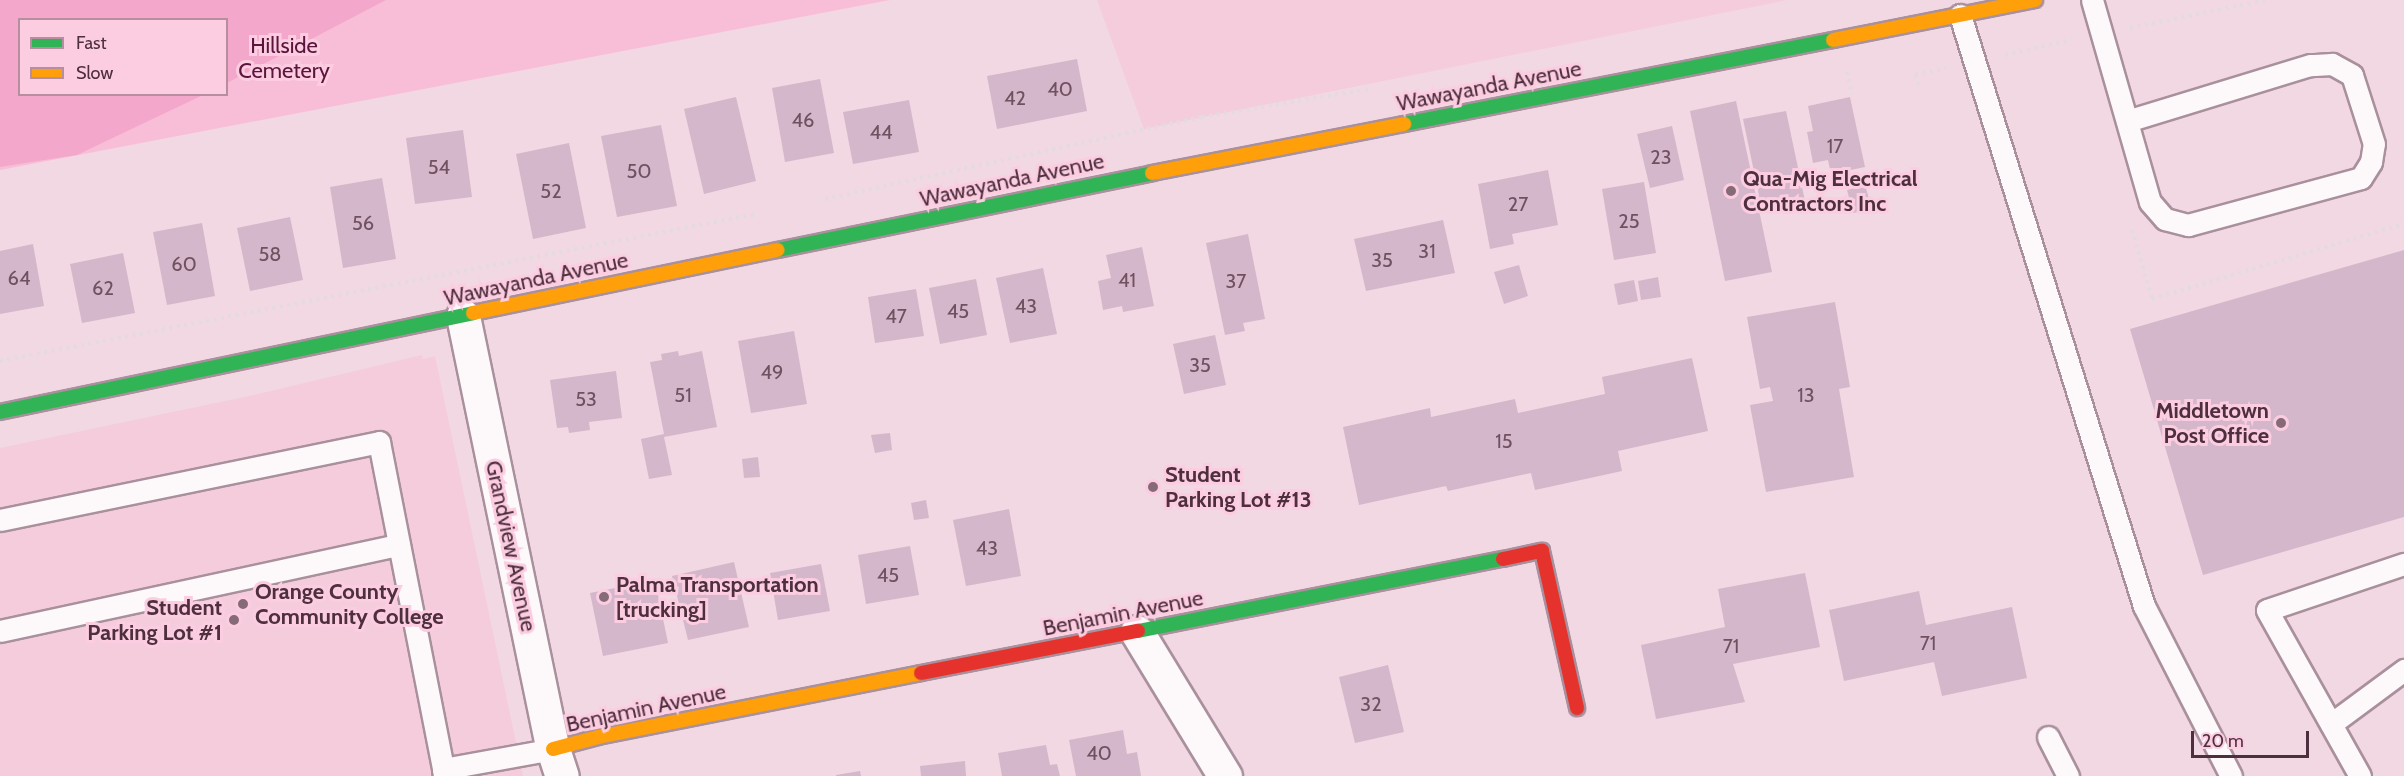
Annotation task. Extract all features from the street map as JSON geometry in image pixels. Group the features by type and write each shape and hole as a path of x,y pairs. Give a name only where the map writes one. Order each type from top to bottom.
{"street":[{"name":"Wawayanda Avenue","path":"0,412 1065,190 2035,0"},
{"name":"Grandview Avenue","path":"463,316 558,763"},
{"name":"Benjamin Avenue","path":"558,763 598,737 1542,551 1577,708"},
{"path":"1137,632 1225,776"}],"lane":[{"path":"2092,0 2150,202 2165,219 2188,225 2361,178 2371,162 2374,144 2352,75 2332,64 2310,65 2127,121"},
{"path":"1960,15 2144,606 2231,776"},
{"path":"0,520 379,442 444,772 558,763"},
{"path":"0,631 399,545"},
{"path":"2360,776 2267,610 2404,564"},
{"path":"2331,724 2404,670"},
{"path":"2048,737 2068,776"}],"path":[{"path":"2102,34 2266,0"}],"shaded area":[{"path":"0,0 386,0 228,82 228,18 18,18 18,96 201,96 77,155 0,167"},
{"path":"1097,0 1787,0 1144,129"},
{"name":"Orange County Community College","path":"422,355 423,359 435,356 523,776 0,776 0,448 254,395"}],"green space":[{"name":"Hillside Cemetery","path":"0,0 890,0 0,170"}],"building":[{"path":"1077,59 1087,111 997,129 987,76"},
{"path":"820,79 834,153 785,162 772,88"},
{"path":"736,97 756,181 704,194 684,109"},
{"path":"1850,97 1865,167 1831,174 1828,160 1813,163 1807,132 1813,131 1808,106"},
{"path":"909,100 919,152 853,164 843,112"},
{"name":"Qua-Mig Electrical Contractors Inc","path":"1736,101 1772,272 1725,281 1690,111"},
{"path":"1786,111 1805,201 1762,210 1743,119"},
{"path":"661,125 677,206 617,217 601,136"},
{"path":"1672,126 1684,180 1650,188 1637,134"},
{"path":"463,130 472,197 415,204 406,138"},
{"path":"569,143 586,228 533,239 516,154"},
{"path":"1548,170 1558,225 1512,234 1514,244 1490,249 1478,184"},
{"path":"382,178 396,259 343,268 330,187"},
{"path":"1644,182 1656,253 1614,260 1602,189"},
{"path":"1865,185 1872,209 1853,213 1847,190"},
{"path":"290,217 303,280 250,291 237,228"},
{"path":"1443,220 1455,273 1366,291 1354,239"},
{"path":"202,223 215,296 167,305 153,232"},
{"path":"1248,234 1265,319 1243,323 1245,331 1225,335 1206,243"},
{"path":"33,244 44,306 0,314 0,251"},
{"path":"1142,247 1154,306 1123,312 1122,306 1103,310 1098,281 1111,278 1106,255"},
{"name":"Middletown Post Office","path":"2404,250 2404,517 2203,575 2130,329"},
{"path":"123,253 135,313 82,323 70,264"},
{"path":"1519,265 1528,296 1504,304 1494,272"},
{"path":"1043,268 1057,334 1010,343 996,278"},
{"path":"1658,277 1661,297 1641,300 1638,281"},
{"path":"976,279 987,335 940,344 929,288"},
{"path":"1634,280 1638,301 1618,305 1614,284"},
{"path":"916,289 924,336 875,343 868,297"},
{"path":"1835,302 1850,387 1839,389 1854,477 1766,492 1750,405 1773,401 1770,387 1760,389 1747,317"},
{"path":"794,331 807,404 751,413 738,341"},
{"path":"1215,335 1226,385 1184,394 1173,344"},
{"path":"678,351 679,356 702,351 717,427 664,437 672,475 649,479 641,439 664,434 650,362 662,360 661,354"},
{"path":"1692,358 1708,431 1618,451 1622,471 1535,490 1531,473 1448,491 1446,486 1359,505 1343,427 1430,408 1431,417 1515,399 1518,413 1605,394 1602,377"},
{"path":"616,371 622,418 589,422 590,430 569,433 568,427 557,428 550,380"},
{"path":"890,433 892,450 875,453 871,435"},
{"path":"758,457 760,477 744,478 742,459"},
{"path":"926,500 929,518 914,520 911,503"},
{"path":"1009,509 1021,576 966,586 953,520"},
{"path":"910,546 919,595 866,604 858,555"},
{"path":"734,562 749,627 688,640 672,576"},
{"path":"821,564 830,611 778,620 770,573"},
{"path":"1805,573 1820,647 1733,664 1745,702 1656,719 1641,645 1725,627 1718,589"},
{"path":"655,580 668,643 603,656 590,593"},
{"path":"1919,591 1926,625 2012,607 2027,678 1942,696 1934,662 1844,681 1829,610"},
{"path":"1388,665 1404,732 1355,743 1339,677"},
{"path":"1123,730 1127,754 1137,752 1141,776 1076,776 1069,740"},
{"path":"1046,745 1050,765 1057,764 1060,776 1002,776 998,753"},
{"path":"965,761 966,776 921,776 920,766"},
{"path":"860,771 861,776 836,776 836,775"}],"traffic: fast":[{"path":"1404,124 1833,40"},
{"path":"778,250 1152,173"},
{"path":"0,412 473,313"},
{"path":"1138,631 1503,559"}],"traffic: slow":[{"path":"1833,40 2035,0"},
{"path":"1152,173 1404,124"},
{"path":"473,313 778,250"},
{"path":"553,749 598,737 921,673"}],"traffic: jam":[{"path":"1503,559 1542,551 1577,708"},
{"path":"921,673 1138,631"}],"place":[{"name":"Qua-Mig Electrical Contractors Inc","path":"1731,191"},
{"name":"Middletown Post Office","path":"2281,423"},
{"name":"Student Parking Lot #13","path":"1153,487"},
{"name":"Palma Transportation [trucking]","path":"604,597"},
{"name":"Orange County Community College","path":"243,604"},
{"name":"Student Parking Lot #1","path":"234,620"}]}
